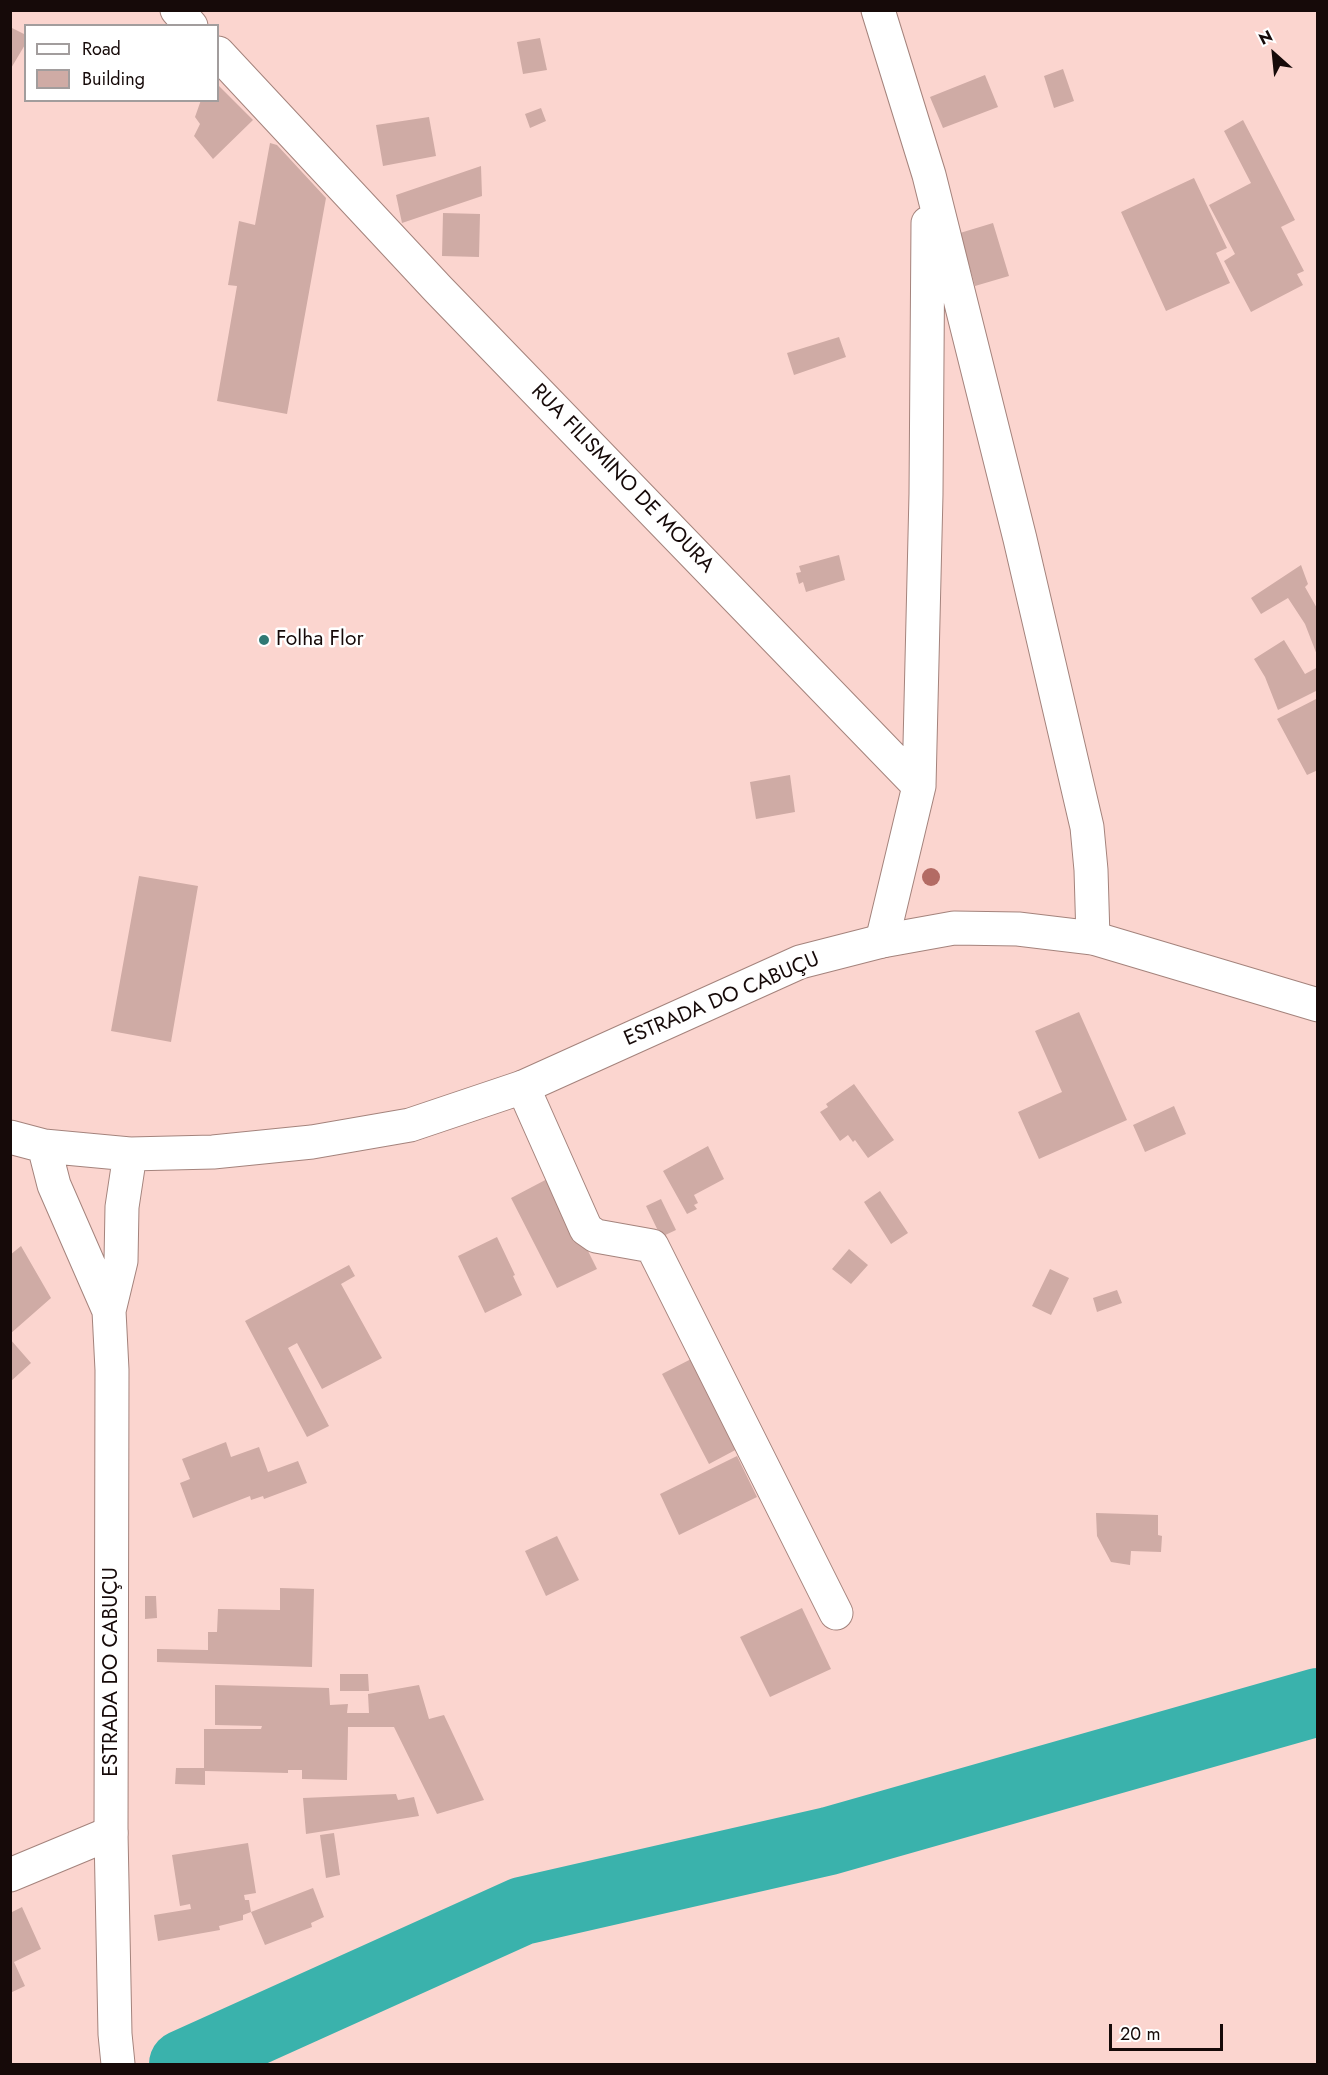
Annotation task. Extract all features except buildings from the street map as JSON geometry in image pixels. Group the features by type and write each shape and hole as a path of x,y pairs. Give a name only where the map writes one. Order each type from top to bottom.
{"street":[{"path":"177,10 189,24"},
{"path":"878,10 929,174 1020,539 1087,827 1093,938"},
{"name":"RUA FILISMINO DE MOURA","path":"219,54 438,289 919,786"},
{"path":"882,941 919,786 926,494 929,174"},
{"name":"ESTRADA DO CABUÇU","path":"10,1137 44,1146 130,1154 213,1152 312,1142 410,1125 523,1087 800,962 882,941 954,928 1018,929 1093,938 1317,1005"},
{"path":"523,1087 586,1229 596,1236 652,1246 836,1613"},
{"name":"ESTRADA DO CABUÇU","path":"44,1146 54,1185 109,1311"},
{"name":"ESTRADA DO CABUÇU","path":"117,2049 111,1833 112,1370 109,1311 121,1262 122,1207 130,1154"},
{"path":"10,1875 111,1833"}],"waterway":[{"path":"183,2064 522,1911 829,1841 1318,1702"}],"place":[{"name":"Folha Flor","path":"264,640"}]}
